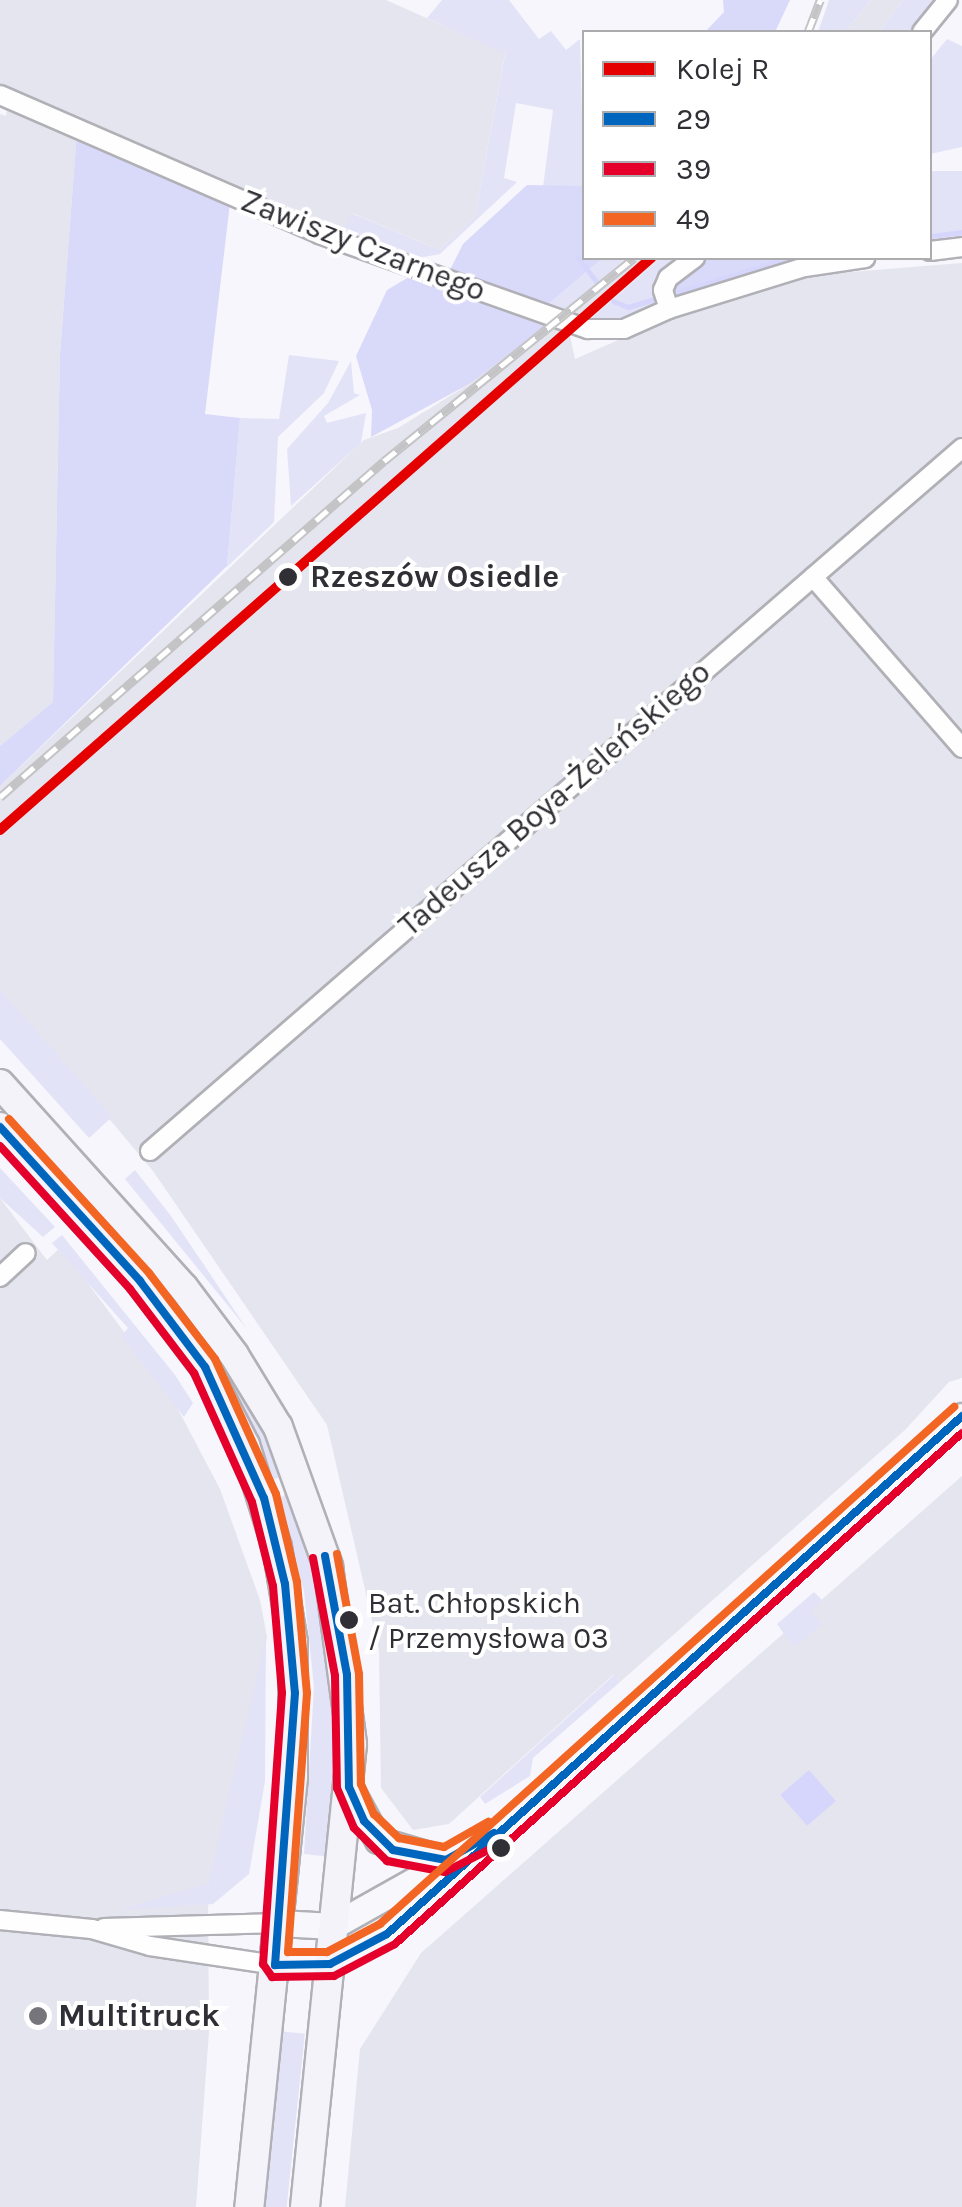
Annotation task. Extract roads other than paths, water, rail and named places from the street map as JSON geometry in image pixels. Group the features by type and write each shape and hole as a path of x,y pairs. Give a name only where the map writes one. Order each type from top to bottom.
{"main road":[{"path":"0,1084 183,1287 278,1427 313,1512 336,1602 348,1675 349,1787 305,2207"},
{"path":"0,1127 177,1328 225,1403 258,1481 285,1584 294,1659 293,1778 249,2207"}],"street":[{"path":"924,30 948,0"},
{"name":"Zawiszy Czarnego","path":"0,95 318,234 562,321 612,332 667,302 668,278 691,260"},
{"path":"932,250 962,247"},
{"path":"667,302 806,267 852,260"},
{"name":"Tadeusza Boya-Żeleńskiego","path":"150,1151 962,448"},
{"path":"813,577 962,748"},
{"path":"0,1277 26,1253"},
{"path":"92,1930 150,1946 275,1964 330,1964 387,1934 483,1842 962,1416"},
{"path":"349,1787 378,1840 393,1850 446,1860"},
{"path":"0,1920 92,1930 278,1923 333,1926 483,1842"}],"waterway":[{"path":"932,236 962,232"},
{"path":"578,258 597,282"},
{"path":"613,301 628,307 783,260"}],"railway":[{"path":"809,30 820,0"},
{"path":"0,797 384,461 632,260"}],"rail line":[{"name":"R","path":"0,830 649,260"}],"place":[{"name":"Rzeszów Osiedle","path":"288,577"},
{"name":"Bat. Chłopskich / Przemysłowa 03","path":"349,1620"},
{"name":"Multitruck","path":"38,2016"}]}
